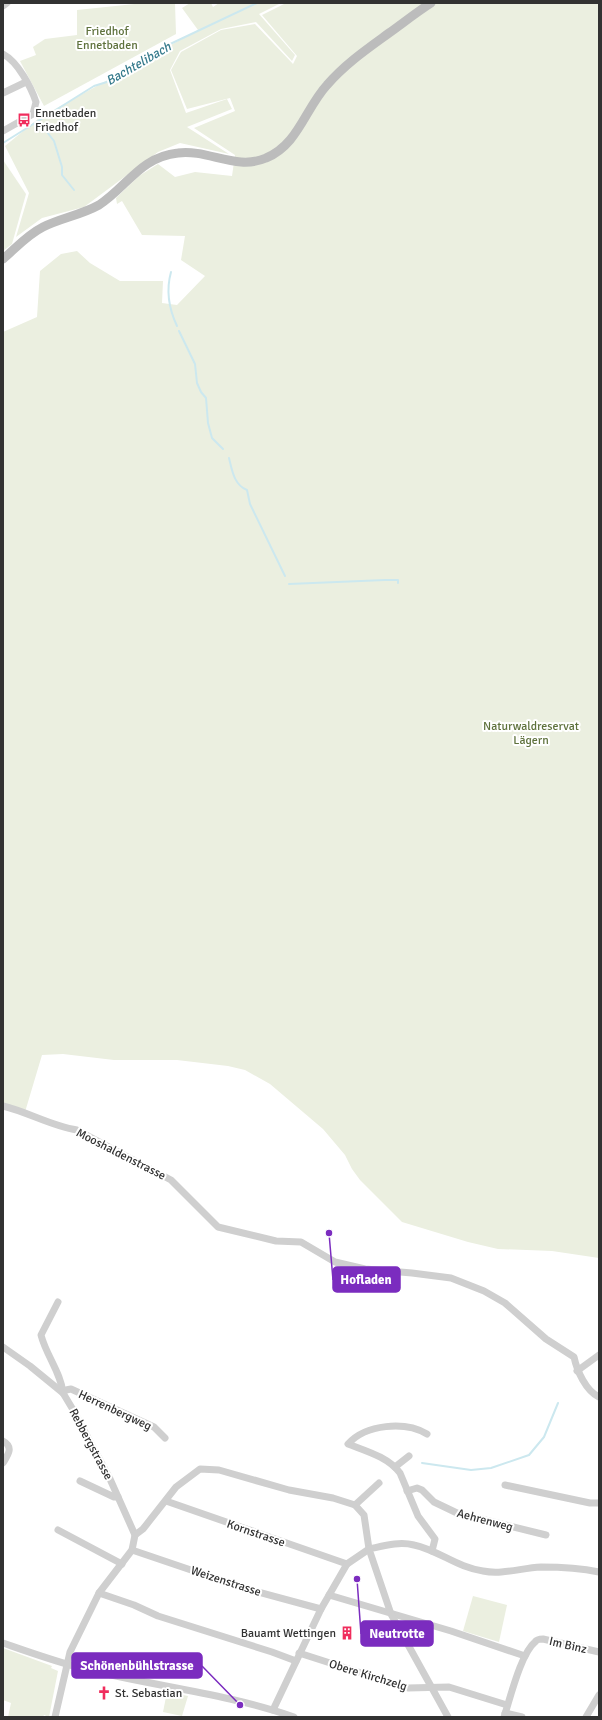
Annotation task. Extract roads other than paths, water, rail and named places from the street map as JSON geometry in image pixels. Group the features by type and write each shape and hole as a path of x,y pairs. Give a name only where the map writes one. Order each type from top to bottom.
{"main road":[{"path":"3,259 33,232 52,223 86,212 100,204 109,198 139,169 160,157 189,152 201,153 241,163 266,159 278,152 292,139 317,97 340,72 361,54 431,3"}],"street":[{"path":"3,6 7,3"},
{"path":"3,54 10,58 18,67 36,102 35,112 24,120 3,131"},
{"path":"3,93 26,82"},
{"name":"Mooshaldenstrasse","path":"3,1106 25,1112 66,1128 77,1130 171,1180 218,1227 276,1241 301,1242 335,1262 365,1269 412,1272 451,1278 484,1291 511,1307 546,1339 574,1357 577,1371 594,1395 599,1397"},
{"name":"Rebbergstrasse","path":"58,1302 41,1335 45,1348 62,1384 63,1393"},
{"name":"Rebbergstrasse","path":"3,1347 30,1366 63,1393 118,1497 135,1535"},
{"path":"577,1371 599,1355"},
{"name":"Herrenbergweg","path":"63,1393 66,1390 71,1390 154,1427 165,1438"},
{"path":"427,1434 408,1426 392,1426 360,1434 353,1438 348,1444 378,1456 395,1467 400,1473 418,1516 435,1539 432,1551"},
{"path":"3,1441 9,1447 9,1454 3,1463"},
{"path":"395,1467 409,1456"},
{"path":"55,1717 66,1664 79,1631 99,1593 132,1550 135,1535 143,1530 176,1487 200,1469 219,1470 289,1490 333,1498 355,1505 364,1515 369,1549 391,1614 448,1717"},
{"name":"Rebbergstrasse","path":"80,1481 114,1497 118,1497"},
{"path":"355,1505 379,1483"},
{"path":"505,1485 590,1503 599,1503"},
{"name":"Aehrenweg","path":"407,1491 417,1488 422,1490 434,1502 457,1513 546,1535"},
{"name":"Kornstrasse","path":"166,1501 347,1564"},
{"path":"58,1530 122,1564"},
{"path":"273,1710 321,1609 347,1564 369,1549 414,1544 466,1566 482,1571 499,1572 540,1567 599,1572"},
{"name":"Weizenstrasse","path":"132,1550 247,1589 321,1609"},
{"path":"99,1593 134,1605 158,1616 296,1661"},
{"path":"329,1595 451,1631 526,1656 504,1715 522,1717"},
{"name":"Im Binz","path":"526,1656 536,1640 544,1639 599,1652"},
{"path":"3,1643 66,1664 273,1710 294,1717"},
{"name":"Obere Kirchzelg","path":"299,1653 408,1688 432,1689 449,1687 507,1705"},
{"path":"586,1717 599,1695"}],"waterway":[{"name":"Bachtelibach","path":"3,143 94,86 110,81 132,65 166,46 257,3"},
{"path":"48,125 47,132 54,141 62,167 62,175 74,190"},
{"path":"171,272 169,279 169,299 177,326"},
{"path":"179,331 195,364 197,383 201,392 206,398 208,423 212,438 223,449"},
{"path":"229,458 234,477 239,485 247,490 250,504 285,576"},
{"path":"289,584 385,580 398,580 398,583"},
{"path":"422,1463 471,1470 491,1468 529,1455 544,1437 558,1403"}],"place":[{"name":"Ennetbaden Friedhof","path":"24,120"},
{"name":"Hofladen","path":"329,1233"},
{"name":"Neutrotte","path":"357,1579"},
{"name":"Bauamt Wettingen","path":"347,1633"},
{"name":"St. Sebastian","path":"104,1693"},
{"name":"Schönenbühlstrasse","path":"240,1705"}],"park label":[{"name":"Friedhof Ennetbaden","path":"107,38"},
{"name":"Naturwaldreservat Lägern","path":"531,733"}]}
